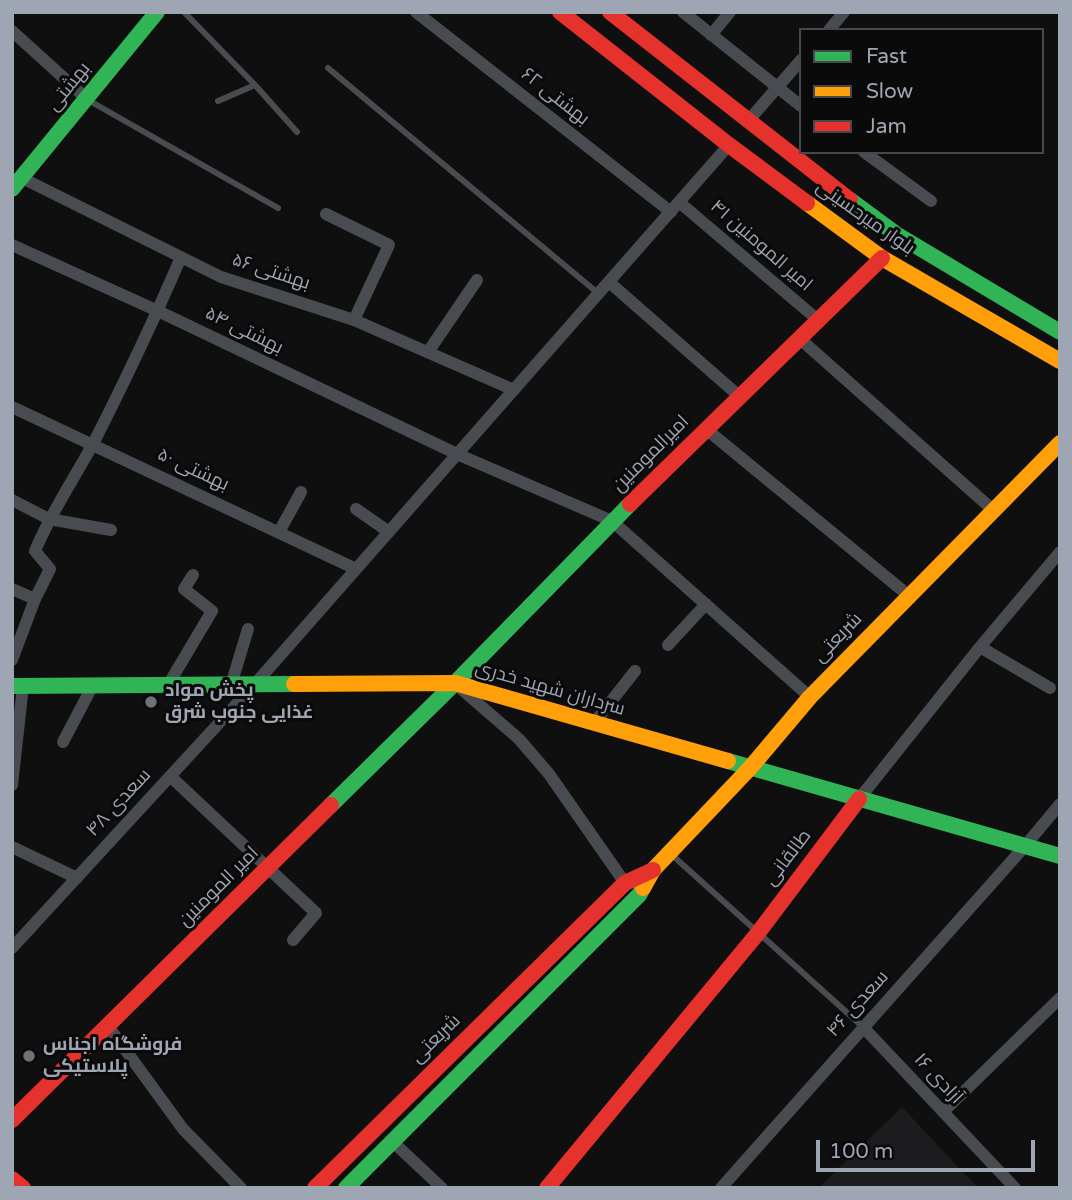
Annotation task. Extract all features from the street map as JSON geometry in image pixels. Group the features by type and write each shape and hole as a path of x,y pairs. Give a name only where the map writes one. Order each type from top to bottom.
{"main road":[{"name":"بهشتی","path":"17,183 158,12"},
{"name":"بلوار میرحسینی","path":"560,12 729,145 881,258 1060,361"},
{"name":"بلوار میرحسینی","path":"610,12 895,234 1060,332"},
{"name":"امیرالمومنین","path":"455,684 612,522 881,258"},
{"name":"شریعتی","path":"345,1188 639,895 653,870 750,768 810,697 1060,443"},
{"name":"سرداران شهید خدری","path":"18,686 455,684 1060,856"},
{"name":"امیر المومنین","path":"12,1120 455,684"},
{"name":"طالقانی","path":"547,1188 758,933 859,799"},
{"name":"شریعتی","path":"315,1188 625,883 653,870"},
{"path":"12,1179 23,1188"}],"street":[{"name":"بهشتی ۶۲","path":"416,12 675,207"},
{"path":"683,12 799,105"},
{"path":"710,35 730,12"},
{"path":"831,28 844,12"},
{"path":"12,31 87,99"},
{"path":"749,120 799,62"},
{"name":"سعدی ۴۸","path":"12,948 255,684 729,145"},
{"path":"867,154 931,201"},
{"name":"بهشتی ۵۶","path":"17,183 222,277 354,320 513,390"},
{"name":"امیر المومنین ۴۱","path":"675,207 818,320"},
{"path":"326,215 389,245 354,320"},
{"name":"بهشتی ۵۴","path":"12,245 158,311 457,454 612,522 810,697"},
{"path":"12,660 50,569 35,551 49,519 93,444 158,311 181,257"},
{"path":"428,352 477,280"},
{"path":"609,282 739,396"},
{"path":"799,338 993,510"},
{"name":"بهشتی ۵۰","path":"12,407 356,569"},
{"path":"706,429 908,596"},
{"path":"279,532 301,492"},
{"path":"12,500 49,519 111,530"},
{"path":"356,509 389,532"},
{"name":"طالقانی","path":"859,799 1060,552"},
{"path":"168,685 212,611 184,589 192,575"},
{"path":"12,589 35,600"},
{"path":"668,646 706,604"},
{"path":"231,685 248,629"},
{"path":"980,647 1050,688"},
{"path":"594,723 635,671"},
{"path":"455,684 519,739 549,774 625,883"},
{"path":"62,742 93,685"},
{"path":"12,785 18,686"},
{"path":"170,776 316,912 293,940"},
{"name":"سعدی ۴۶","path":"721,1188 1025,846 1060,803"},
{"path":"12,847 77,878"},
{"path":"943,1112 1060,999"},
{"path":"108,1026 183,1129 241,1188"},
{"name":"آزادی ۱۶","path":"863,1027 1015,1188"},
{"path":"392,1141 442,1188"}],"lane":[{"path":"184,12 256,85 297,132"},
{"path":"328,68 598,294"},
{"path":"218,101 256,85"},
{"path":"87,99 278,208"},
{"path":"670,854 863,1027"}],"shaded area":[{"path":"902,1107 978,1188 819,1188 834,1173"}],"traffic: fast":[{"path":"12,189 157,12"},
{"path":"850,200 896,234 1060,332"},
{"path":"331,805 630,504"},
{"path":"12,686 294,684"},
{"path":"728,761 1060,856"},
{"path":"346,1188 643,888"}],"traffic: slow":[{"path":"807,203 882,258 1060,361"},
{"path":"643,888 653,870 750,768 810,697 1060,443"},
{"path":"294,684 455,683 728,761"}],"traffic: jam":[{"path":"560,12 807,203"},
{"path":"610,12 850,200"},
{"path":"630,504 882,258"},
{"path":"547,1188 758,933 859,799"},
{"path":"12,1120 331,805"},
{"path":"315,1188 625,883 653,870"},
{"path":"12,1179 23,1188"}],"place":[{"name":"پخش مواد غذایی جنوب شرق","path":"151,702"},
{"name":"فروشگاه اجناس پلاستیکی","path":"29,1056"}]}
